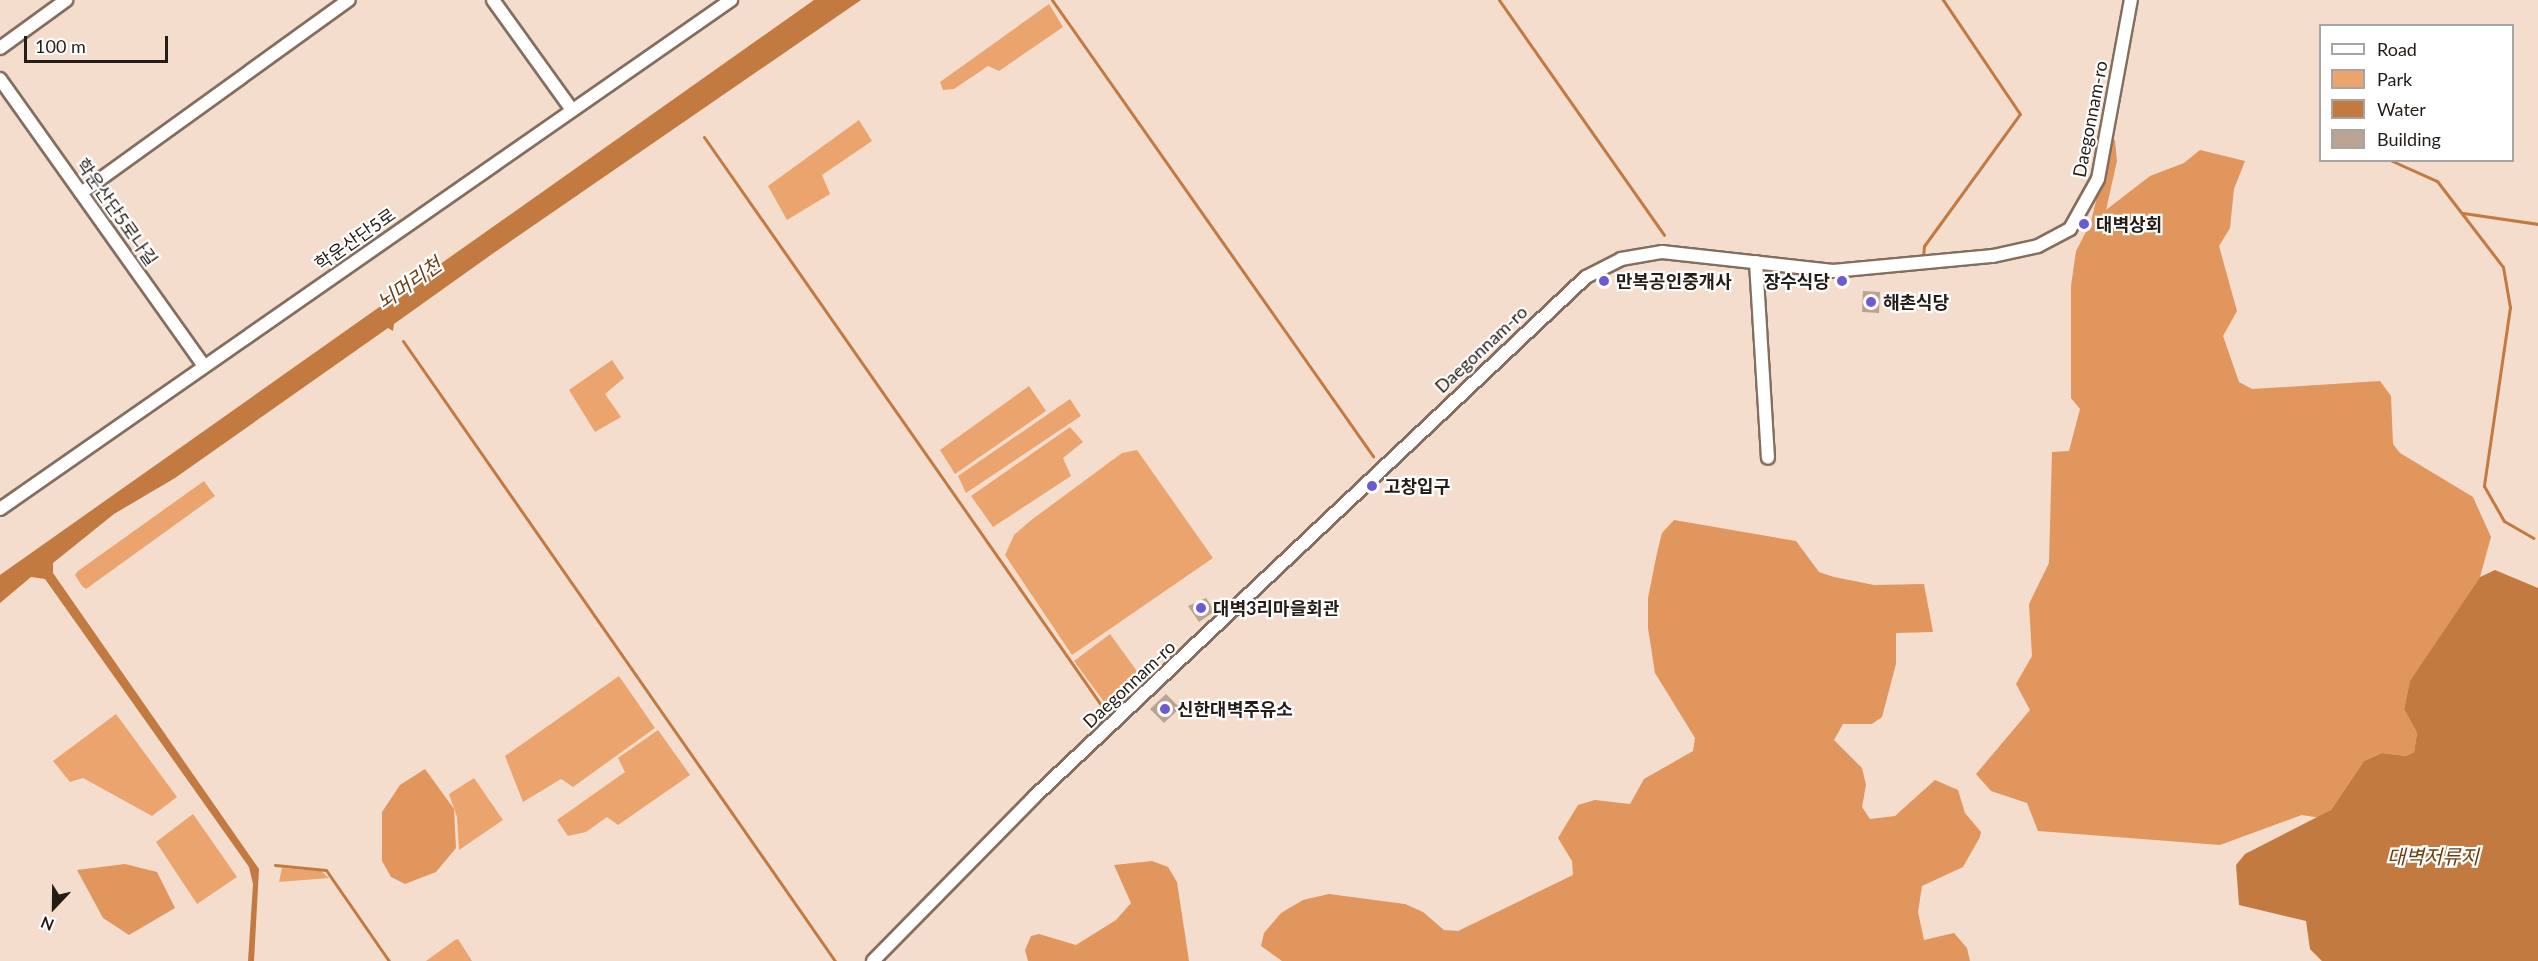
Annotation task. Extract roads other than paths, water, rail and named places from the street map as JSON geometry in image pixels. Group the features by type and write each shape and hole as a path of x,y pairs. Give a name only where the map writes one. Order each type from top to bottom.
{"street":[{"path":"0,48 66,0"},
{"path":"81,193 349,0"},
{"path":"494,0 572,110"},
{"name":"학운산단5로","path":"0,509 730,0"},
{"name":"Daegonnam-ro","path":"873,961 1034,797 1575,285 1604,266 1649,253 1833,271 1992,256 2038,246 2070,229 2098,179 2131,0"},
{"name":"학운산단5로나길","path":"0,79 204,366"},
{"path":"1755,262 1768,458"}],"water":[{"path":"814,0 861,0 495,252 394,324 393,331 388,328 175,478 114,514 53,563 53,573 259,869 254,961 248,961 253,884 249,867 45,579 31,577 0,603 0,575"},
{"name":"대벽저류지","path":"2495,570 2538,588 2538,961 2322,961 2310,949 2306,921 2239,905 2236,865 2245,854 2331,810 2364,761 2382,753 2406,756 2414,752 2417,733 2404,709 2410,681 2480,577"}],"waterway":[{"path":"1052,0 1373,456"},
{"path":"1499,0 1664,235"},
{"path":"1923,257 1924,246 2020,114 1943,0"},
{"path":"704,137 1106,712"},
{"path":"2394,162 2437,181 2503,267 2510,307 2484,486 2504,521 2533,538"},
{"path":"2463,213 2538,224"},
{"path":"403,341 835,961"},
{"path":"275,865 326,870 389,961"}],"place":[{"name":"대벽상회","path":"2084,224"},
{"name":"만복공인중개사","path":"1604,281"},
{"name":"장수식당","path":"1842,281"},
{"name":"해촌식당","path":"1871,302"},
{"name":"고창입구","path":"1372,486"},
{"name":"대벽3리마을회관","path":"1201,608"},
{"name":"신한대벽주유소","path":"1165,709"}],"water label":[{"name":"뇌머리천","path":"409,283"}]}
